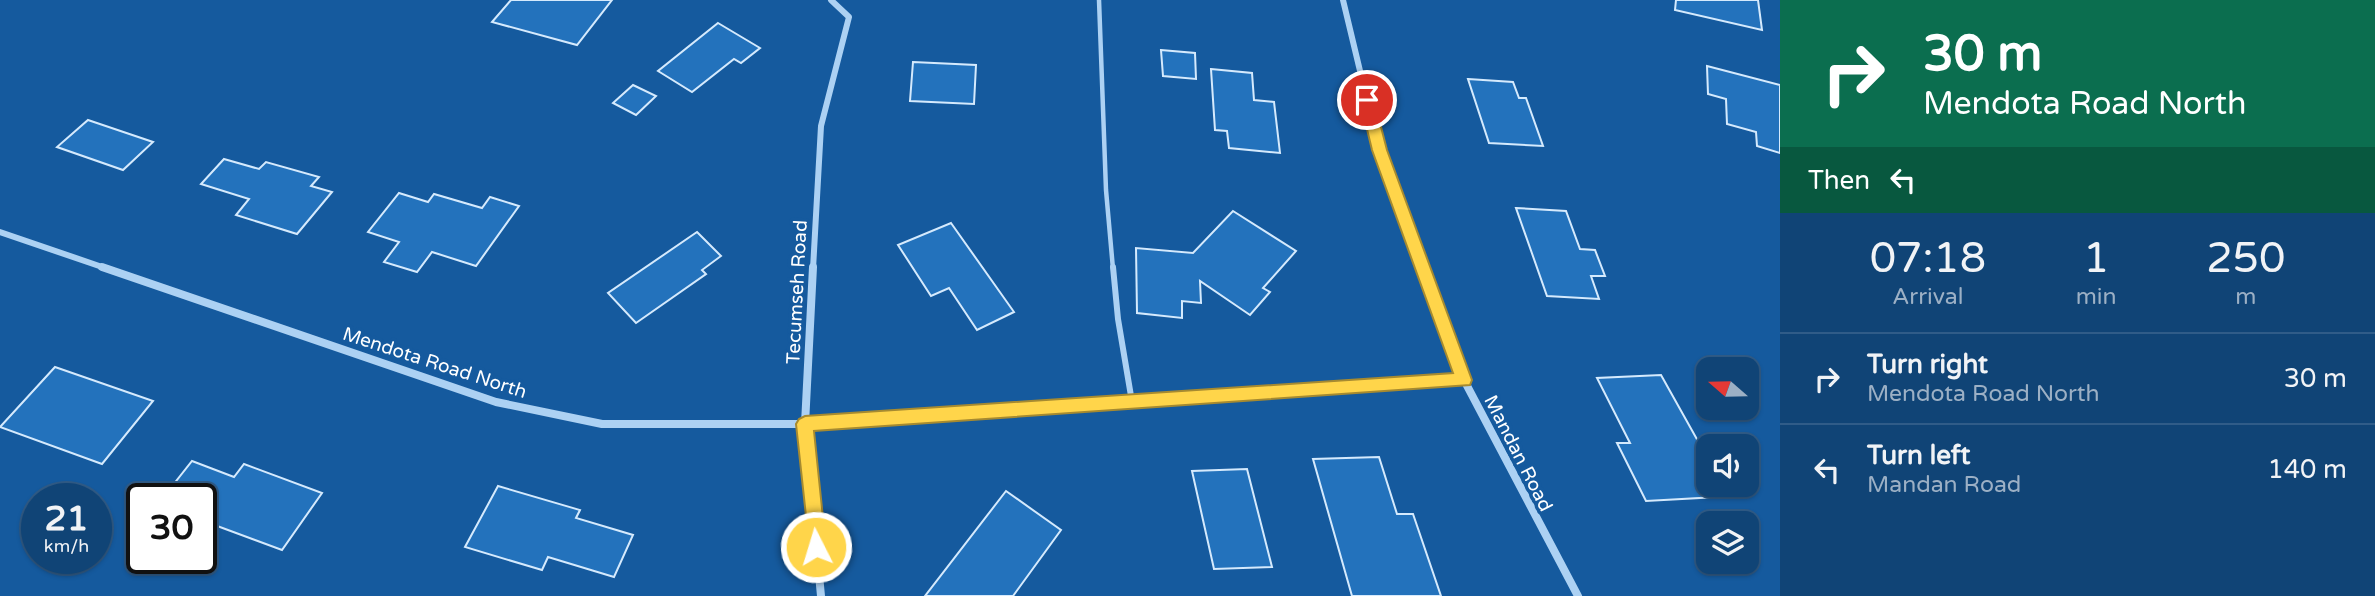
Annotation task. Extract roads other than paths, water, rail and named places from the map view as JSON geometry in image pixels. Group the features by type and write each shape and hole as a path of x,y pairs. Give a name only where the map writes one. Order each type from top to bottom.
{"street":[{"name":"Tecumseh Road","path":"821,596 805,424 821,126 849,17 831,0"},
{"name":"Mandan Road","path":"1343,0 1379,150 1464,380 1578,596"},
{"name":"Mendota Road North","path":"0,232 496,402 602,424 805,424 1464,380"}],"lane":[{"path":"1100,0 1106,190 1118,318 1132,402"}]}
